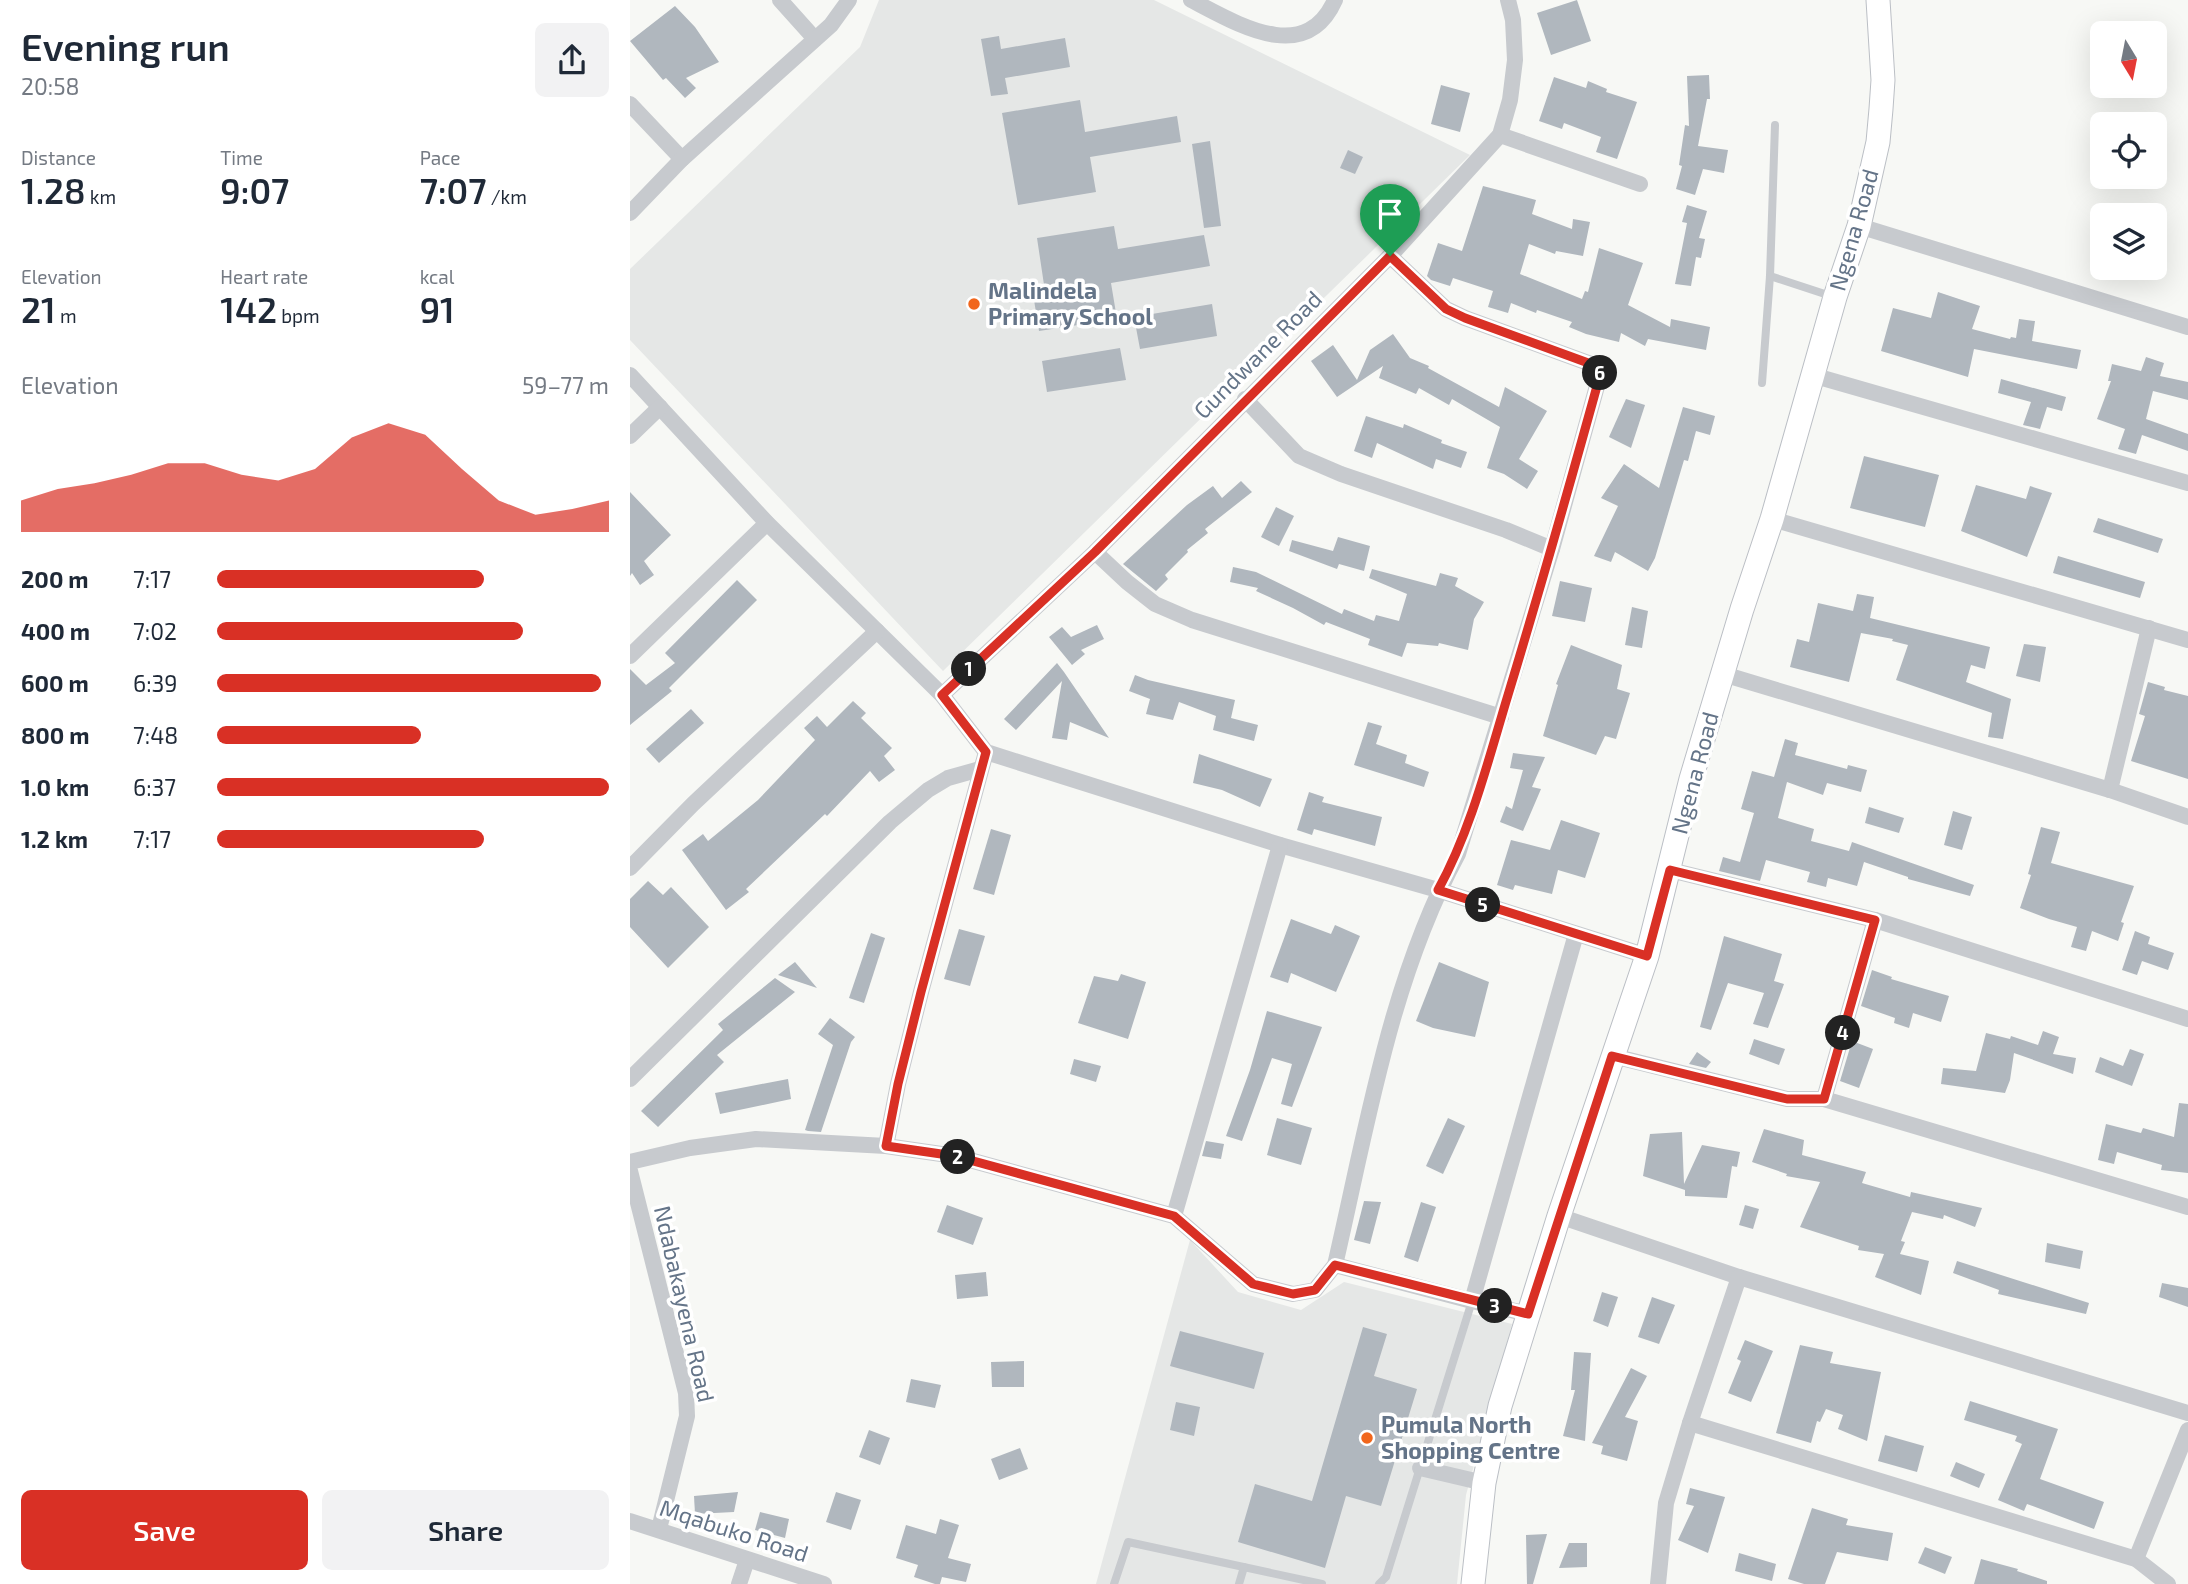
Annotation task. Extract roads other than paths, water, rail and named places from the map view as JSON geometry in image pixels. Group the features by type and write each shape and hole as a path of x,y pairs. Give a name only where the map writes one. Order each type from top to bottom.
{"street":[{"path":"780,0 815,39"},
{"path":"630,213 682,159 831,25 849,0"},
{"path":"1191,0 1252,30 1280,37 1301,35 1319,23 1335,0"},
{"name":"Gundwane Road","path":"942,695 1095,552 1390,256 1500,135 1510,100 1515,60 1513,20 1508,0"},
{"name":"Ngena Road","path":"1473,1584 1484,1483 1500,1406 1559,1216 1647,956 1691,779 1772,519 1835,297 1859,226 1878,142 1881,109 1883,80 1878,0"},
{"path":"630,104 682,159"},
{"path":"1500,135 1640,184"},
{"path":"1859,226 2188,327"},
{"path":"630,1163 690,1148 756,1139 886,1146 955,1156 1174,1216 1253,1284 1293,1294 1315,1290 1335,1265 1384,1054 1416,943 1438,890 1458,854 1552,550 1602,368 1446,309 1390,256"},
{"path":"630,375 767,523 942,695 986,752 1280,845 1438,890 1647,956"},
{"path":"1812,375 2188,483"},
{"path":"1245,399 1299,456 1341,474 1506,530 1552,550"},
{"path":"630,436 660,408"},
{"path":"1772,519 2188,640"},
{"path":"630,656 767,523"},
{"path":"1095,552 1155,604 1192,620 1501,717"},
{"path":"2110,790 2149,628"},
{"path":"630,867 877,631"},
{"path":"1723,674 2110,790 2188,817"},
{"path":"886,1146 908,1044 986,752"},
{"path":"630,1079 890,822 928,790 947,778 980,769"},
{"path":"1174,1216 1280,845"},
{"path":"1670,870 1875,920 2188,1019"},
{"path":"1824,1099 1875,920"},
{"path":"1472,1301 1576,934"},
{"path":"1612,1056 1787,1099 1824,1099 2188,1207"},
{"name":"Ndabakayena Road","path":"630,1171 686,1394 687,1416 659,1529"},
{"path":"1559,1216 1739,1277 2188,1413"},
{"path":"1335,1265 1528,1314"},
{"path":"1658,1584 1667,1503 1690,1423 1739,1277"},
{"path":"1690,1423 2136,1559 2168,1584"},
{"path":"2136,1559 2188,1430"},
{"path":"1420,1468 1484,1483"},
{"name":"Mqabuko Road","path":"630,1521 824,1584"},
{"path":"739,1584 747,1560"}],"lane":[{"path":"1762,383 1770,276 1775,125"},
{"path":"1770,276 1835,297"},
{"path":"1379,1584 1386,1577 1472,1301"},
{"path":"1114,1584 1128,1542 1322,1584"},
{"path":"1239,1584 1244,1567"}],"place":[{"name":"Malindela Primary School","path":"974,304"},
{"name":"Pumula North Shopping Centre","path":"1367,1438"}]}
